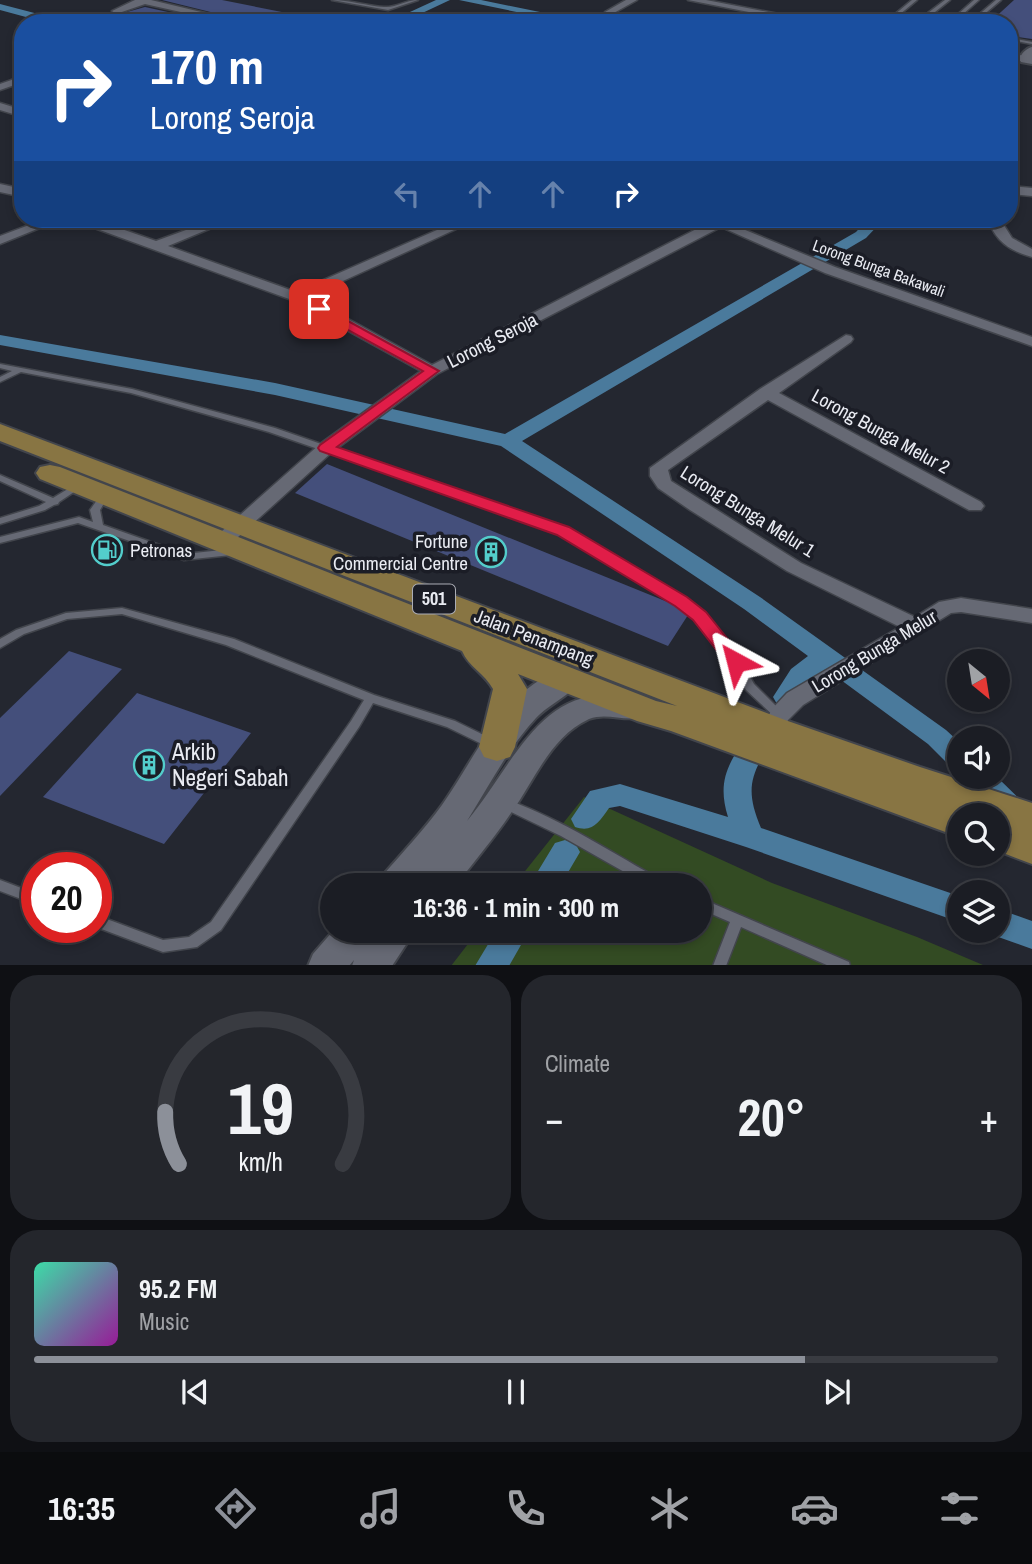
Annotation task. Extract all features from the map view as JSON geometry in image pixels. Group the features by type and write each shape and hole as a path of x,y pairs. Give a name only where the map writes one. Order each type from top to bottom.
{"main road":[{"name":"Jalan Penampang","path":"0,432 233,540 452,635 566,679 663,715 782,725 947,814"},
{"path":"0,443 48,452"},
{"name":"Jalan Penampang","path":"0,452 93,490 233,540 782,725 911,779 1032,818"},
{"path":"452,635 490,660 505,677 510,689 497,747"},
{"path":"566,679 629,673"},
{"path":"1010,839 1032,848"}],"street":[{"path":"618,0 631,1"},
{"path":"692,0 771,14"},
{"path":"116,11 142,1 204,14"},
{"path":"610,12 631,1"},
{"path":"163,14 179,9"},
{"path":"0,240 33,228"},
{"path":"108,228 297,297 432,371"},
{"path":"158,245 203,228"},
{"path":"297,297 452,228"},
{"name":"Lorong Seroja","path":"233,540 326,448 432,371 704,228"},
{"name":"Lorong Bunga Bakawali","path":"730,228 830,270 1032,342"},
{"path":"997,228 1000,235 1014,246 1032,253"},
{"name":"Lorong Bunga Melur 1","path":"846,339 659,468 659,476 664,484 696,506 793,567 916,626"},
{"name":"Lorong Bunga Melur 2","path":"766,392 975,506"},
{"name":"Lorong Bunga Melur","path":"782,725 876,652 946,607 961,605 1032,616"},
{"path":"406,873 442,831 497,747 529,705 548,688 566,679"},
{"path":"447,873 514,808 541,739 562,707 547,698 529,705"},
{"path":"541,739 572,714 601,705 663,715"},
{"path":"326,965 345,943"},
{"path":"370,965 387,943"}],"lane":[{"path":"334,0 388,9 416,0"},
{"path":"352,3 359,0"},
{"path":"898,14 915,0"},
{"path":"930,14 948,0"},
{"path":"961,14 977,0"},
{"path":"982,14 999,0"},
{"path":"0,366 132,391 326,448 563,531 681,601 699,616 736,662 750,687 782,725"},
{"path":"0,380 21,369"},
{"path":"0,478 55,502"},
{"path":"0,521 93,490 99,527"},
{"path":"0,540 79,520 184,557 233,540"},
{"path":"0,643 20,632 66,616 122,611 230,642 370,698 451,724 497,747"},
{"path":"112,927 163,946 192,943 216,926 355,724 370,698"},
{"path":"514,808 559,827 637,873"},
{"path":"0,885 21,894"},
{"path":"712,909 844,965"},
{"path":"719,965 737,920"}],"green space":[{"path":"584,797 772,883 917,937 983,965 452,965 469,943 712,943 712,873 524,873"}],"building":[{"path":"162,0 222,0 292,14 219,14"},
{"path":"1014,0 1032,0 1032,39 1018,37 1018,14 999,14"},
{"path":"145,7 177,14 120,14"},
{"name":"Fortune Commercial Centre","path":"327,464 675,605 688,615 668,646 295,493"},
{"path":"69,651 122,669 0,796 0,718"},
{"name":"Arkib Negeri Sabah","path":"137,693 251,733 164,844 43,797"}],"waterway":[{"path":"412,14 445,0"},
{"path":"464,0 540,14"},
{"path":"0,7 27,14"},
{"path":"508,441 861,235 868,228"},
{"path":"0,340 275,389 508,441"},
{"path":"508,441 752,603 826,656"},
{"path":"786,697 800,675 826,656"},
{"path":"826,656 947,747"},
{"path":"750,836 738,806 736,784 760,737"},
{"path":"991,789 1032,829"},
{"path":"585,819 600,799 620,795 750,836"},
{"path":"750,836 947,905"},
{"path":"552,873 565,852"},
{"path":"1010,927 1032,935"},
{"path":"492,965 506,943"}],"place":[{"name":"Petronas","path":"107,550"},
{"name":"Fortune Commercial Centre","path":"491,552"},
{"name":"Arkib Negeri Sabah","path":"149,765"}],"route":[{"path":"319,309 432,371 326,448 563,531 681,601 699,616 736,662"}]}
